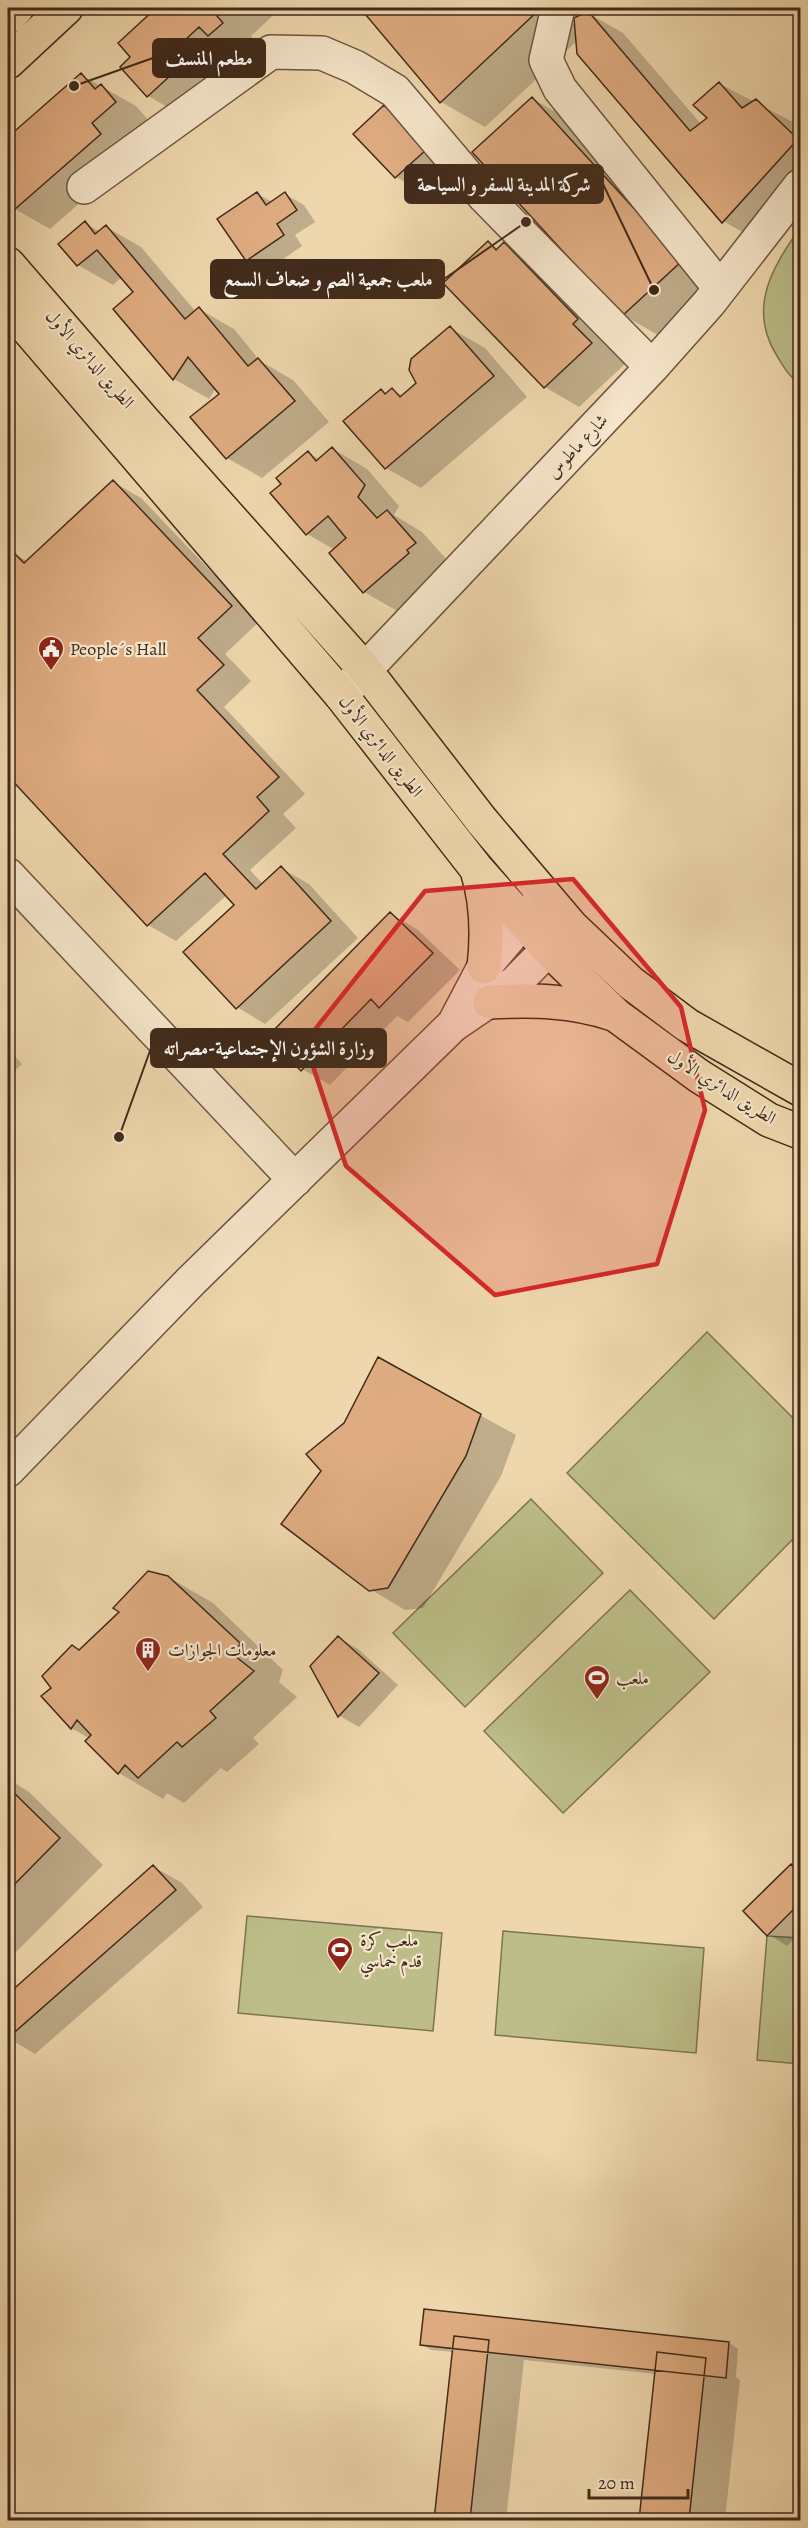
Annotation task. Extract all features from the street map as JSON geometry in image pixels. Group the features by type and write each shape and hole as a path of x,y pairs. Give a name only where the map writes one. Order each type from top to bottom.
{"main road":[{"path":"8,17 17,8"},
{"path":"8,62 66,8"},
{"name":"الطريق الدائري الأول","path":"8,264 366,671 482,821 534,908 559,937 617,1016 699,1076 769,1120 801,1132"},
{"name":"الطريق الدائري الأول","path":"8,306 341,695 476,868 534,908"},
{"path":"476,868 485,894 487,928 484,967"},
{"name":"الطريق الدائري الأول","path":"559,937 631,983 687,1025 747,1061 801,1089"},
{"path":"490,1002 559,1001 586,1005 617,1016"}],"street":[{"path":"558,8 546,60 560,89 720,288"},
{"path":"84,187 271,52 322,53 355,67 395,91 485,197 652,367"},
{"name":"شارع ماطوس","path":"341,695 652,367 720,288 801,186"},
{"path":"8,875 295,1180"},
{"path":"453,1025 484,967 534,908"},
{"path":"12,1455 453,1025 515,983 559,937"}],"highlighted area":[{"path":"573,879 681,1007 705,1110 657,1264 495,1295 346,1166 305,1042 425,891"}],"green space":[{"path":"800,228 800,384 784,368 768,338 764,321 764,305 767,289 780,258"},
{"path":"707,1332 800,1425 800,1532 714,1619 567,1473"},
{"path":"531,1499 603,1573 465,1707 393,1633"},
{"name":"ملعب","path":"630,1590 710,1672 563,1813 484,1731"},
{"name":"ملعب كرة قدم خماسي","path":"247,1916 442,1933 433,2031 238,2013"},
{"path":"503,1931 704,1948 696,2053 495,2035"},
{"path":"767,1936 800,1938 800,2064 757,2060"}],"building":[{"path":"156,8 225,8 217,16 223,23 208,36 199,27 183,42 194,54 147,97 120,67 130,57 118,43"},
{"path":"360,8 538,8 540,9 440,103"},
{"path":"588,11 690,131 707,118 693,105 719,82 742,108 756,99 798,139 722,223 577,54 574,18"},
{"path":"81,73 95,89 101,84 116,102 92,123 101,134 14,210 8,203 8,137"},
{"path":"532,97 682,261 622,316 472,152"},
{"path":"384,105 427,149 395,178 353,134"},
{"path":"257,192 266,205 285,192 297,210 277,224 284,235 246,261 217,219"},
{"path":"85,221 95,234 106,225 185,319 199,307 248,366 258,358 295,401 226,459 190,417 219,394 188,357 173,380 113,309 133,292 97,250 77,266 58,244"},
{"path":"488,241 496,250 504,242 578,319 573,324 592,343 544,388 443,283"},
{"path":"450,326 494,376 385,469 343,421 381,389 385,394 392,388 400,397 416,383 409,370 411,359"},
{"path":"332,447 365,485 358,497 377,518 387,510 416,543 407,550 409,553 363,593 329,553 346,538 328,516 306,535 270,493 281,484 276,478 308,451 316,461"},
{"path":"113,480 232,606 198,638 224,665 197,690 279,777 257,797 269,811 223,854 256,889 281,866 331,921 236,1009 183,952 234,905 205,873 147,926 8,776 8,554 11,550 24,563"},
{"path":"390,912 433,953 379,1008 371,999 301,1071 267,1037"},
{"path":"378,1357 481,1414 466,1456 388,1588 369,1591 281,1524 321,1471 306,1454 344,1423"},
{"name":"معلومات الجوازات","path":"148,1571 168,1576 240,1643 235,1656 254,1671 210,1711 216,1718 182,1747 177,1742 138,1778 125,1765 118,1774 85,1741 91,1735 77,1720 71,1729 41,1696 51,1688 42,1676 72,1645 79,1650 119,1612 113,1608"},
{"path":"338,1636 379,1673 338,1717 310,1666"},
{"path":"8,1787 60,1838 8,1891"},
{"path":"791,1864 800,1874 800,1903 767,1936 743,1911"},
{"path":"153,1865 176,1890 8,2038 8,1994"},
{"path":"424,2309 729,2342 726,2378 420,2345"},
{"path":"454,2336 489,2340 470,2520 434,2520"},
{"path":"657,2352 706,2358 689,2520 639,2520"}],"place":[{"name":"مطعم المنسف","path":"74,86"},
{"name":"ملعب جمعية الصم و ضعاف السمع","path":"526,222"},
{"name":"شركة المدينة للسفر و السياحة","path":"654,290"},
{"name":"People´s Hall","path":"51,672"},
{"name":"وزارة الشؤون الإجتماعية-مصراته","path":"119,1137"},
{"name":"معلومات الجوازات","path":"148,1673"},
{"name":"ملعب","path":"597,1701"},
{"name":"ملعب كرة قدم خماسي","path":"340,1973"}]}
